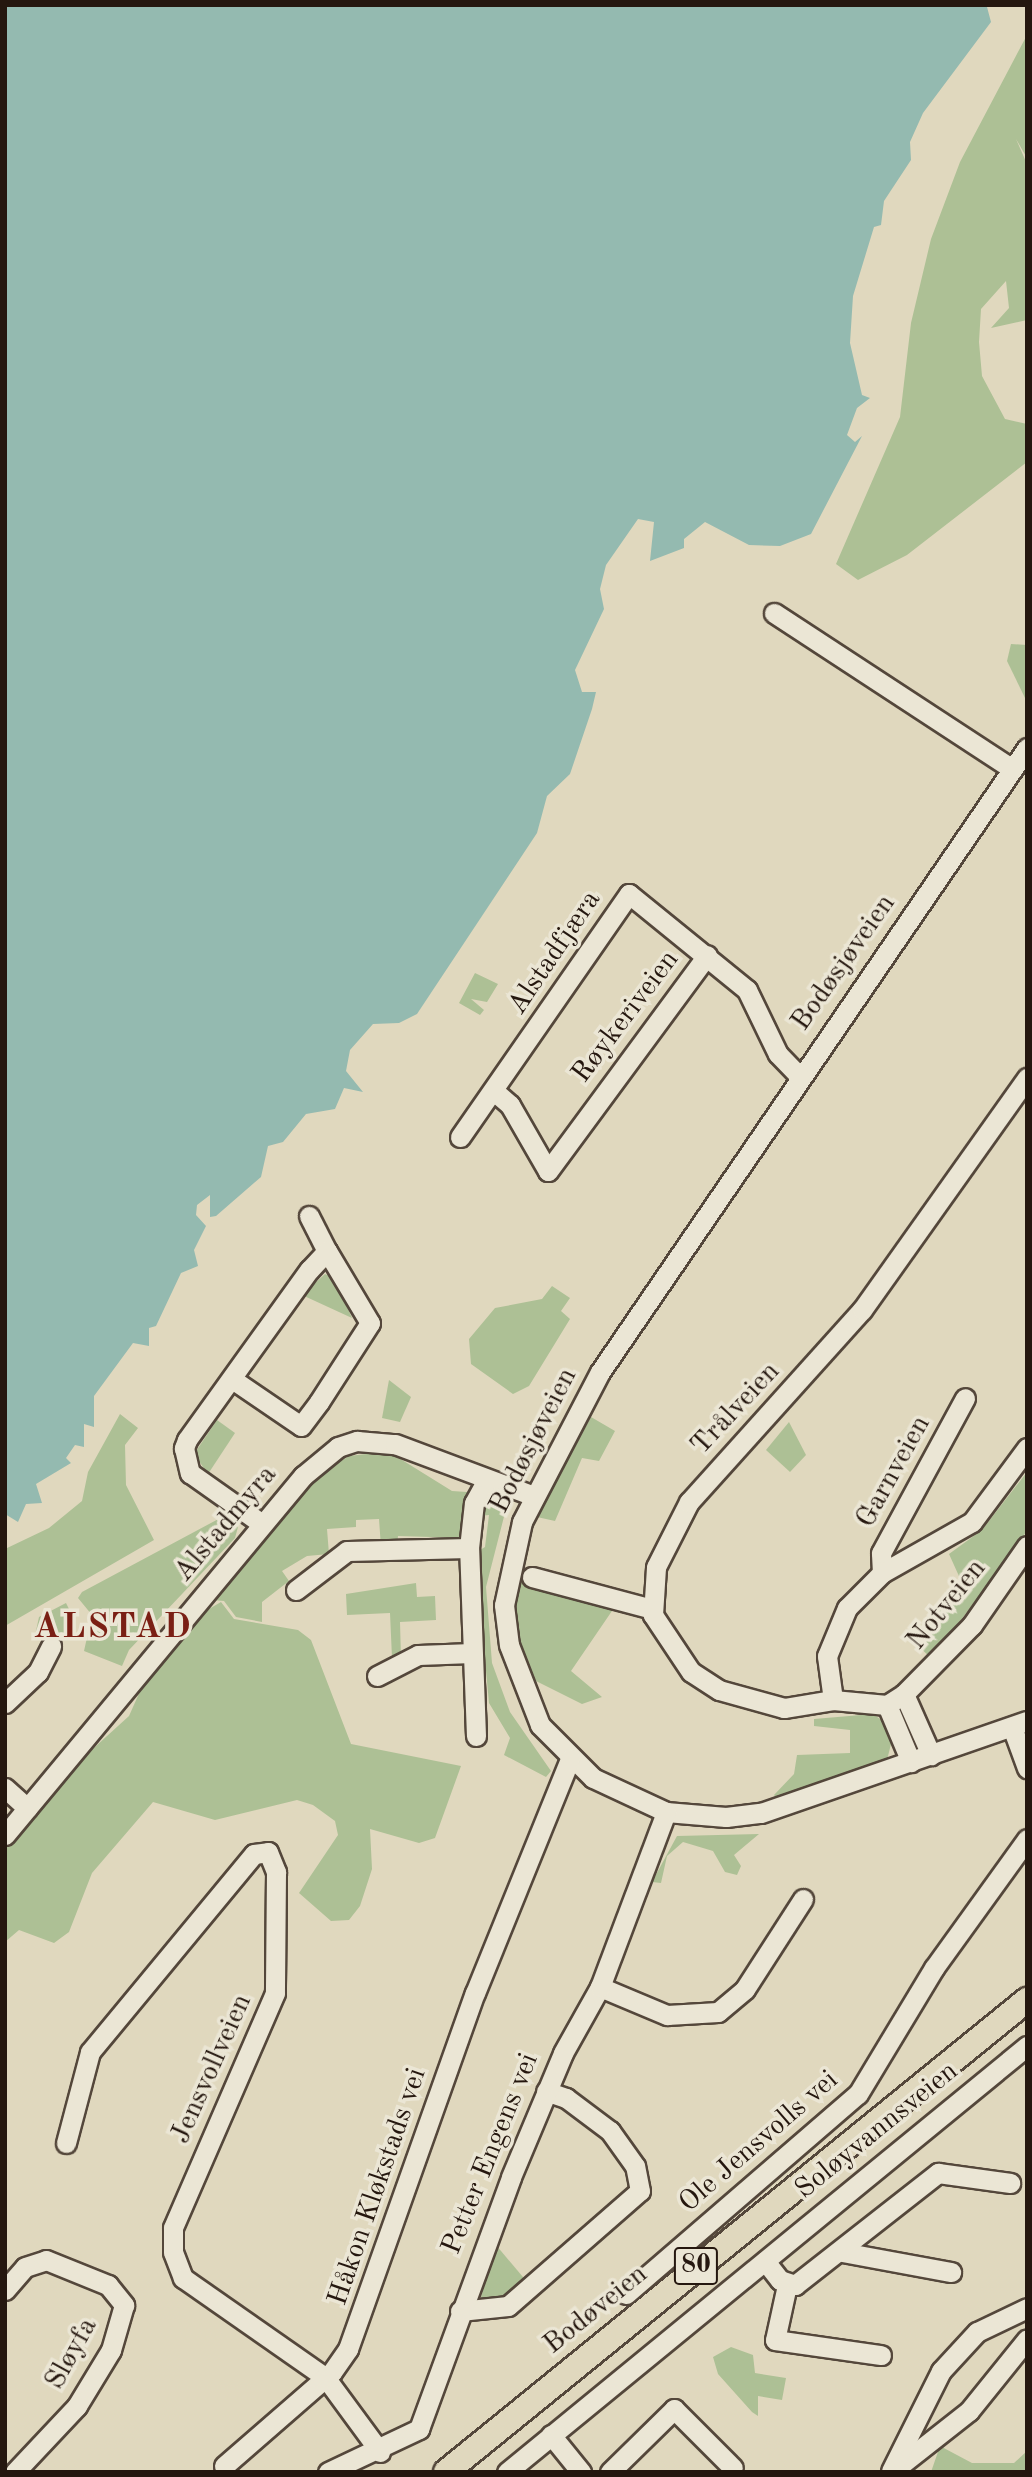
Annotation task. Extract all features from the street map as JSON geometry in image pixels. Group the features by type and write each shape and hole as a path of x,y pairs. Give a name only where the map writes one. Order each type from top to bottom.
{"main road":[{"name":"Bodøveien","path":"946,2060 1027,1982"},
{"name":"Bodøveien","path":"446,2472 946,2060 1027,2000"}],"street":[{"path":"774,613 1012,769"},
{"name":"Bodøsjøveien","path":"1019,1724 761,1812 726,1817 666,1812 616,1792 569,1759 540,1725 509,1645 507,1573 534,1496 623,1335 1027,748"},
{"name":"Alstadfjæra","path":"460,1137 495,1091 629,894 706,955"},
{"name":"Røykeriveien","path":"495,1091 510,1105 548,1171 706,955 747,990 778,1054 800,1077"},
{"name":"Trålveien","path":"652,1609 656,1567 676,1520 862,1310 1027,1078"},
{"path":"232,1379 301,1426 370,1323 309,1216"},
{"path":"262,1524 184,1462 187,1440 327,1251"},
{"name":"Garnveien","path":"882,1573 881,1553 965,1398"},
{"name":"Alstadmyra","path":"5,1835 262,1524 321,1459 357,1441 395,1444 534,1496"},
{"name":"Garnveien","path":"833,1700 826,1676 835,1631 862,1589 882,1573 972,1522 1027,1448"},
{"path":"476,1736 469,1548 474,1503 487,1479"},
{"name":"Notveien","path":"896,1700 972,1625 1027,1546"},
{"path":"296,1590 346,1551 469,1548"},
{"path":"532,1577 652,1609 674,1653 719,1690 784,1708 833,1700 896,1700"},
{"path":"5,1703 38,1672 51,1646"},
{"path":"377,1676 418,1655 472,1653"},
{"path":"896,1700 931,1755"},
{"path":"896,1700 911,1762"},
{"path":"1019,1724 1027,1768"},
{"name":"Håkon Kløkstads vei","path":"225,2466 325,2377 357,2330 519,1883 569,1759"},
{"path":"5,1788 27,1808"},
{"name":"Petter Engens vei","path":"328,2472 380,2452 417,2432 460,2311 546,2091 600,1987 666,1812"},
{"name":"Ole Jensvolls vei","path":"626,2294 858,2094 933,1968 1027,1839"},
{"name":"Jensvollveien","path":"66,2143 90,2052 254,1854 268,1852 276,1872 275,1993 172,2239 183,2278 325,2377 380,2452"},
{"path":"600,1987 667,2015 718,2012 745,1989 803,1899"},
{"name":"Soløyvannsveien","path":"507,2472 1027,2046"},
{"path":"460,2311 508,2306 640,2190 635,2166 610,2131 566,2098 546,2091"},
{"path":"787,2285 802,2282 938,2174 1010,2183"},
{"path":"842,2252 951,2272"},
{"name":"Sløyfa","path":"5,2290 25,2267 46,2260 108,2285 124,2305 111,2350 77,2406 16,2472"},
{"path":"765,2261 787,2285"},
{"path":"787,2285 775,2340 881,2355"},
{"path":"891,2472 940,2371 977,2332 1027,2308"},
{"path":"891,2472 969,2411 1027,2339"},
{"path":"610,2472 674,2409 733,2468"},
{"path":"551,2435 581,2472"}],"green space":[{"path":"1027,35 1027,158 1016,139 1027,164 1027,320 991,328 1009,308 1006,281 981,309 979,342 982,376 1005,419 1027,424 1027,462 907,555 858,580 836,564 900,417 911,323 931,239 960,162"},
{"path":"1011,644 1027,645 1025,698 1007,661"},
{"path":"475,973 498,984 487,1002 471,999 484,1010 480,1015 459,1003"},
{"path":"325,1274 334,1278 352,1318 302,1295"},
{"path":"552,1286 570,1298 561,1311 570,1319 529,1386 513,1394 471,1364 469,1339 495,1308 542,1299"},
{"path":"389,1380 411,1397 400,1422 382,1418"},
{"path":"120,1414 138,1428 125,1445 126,1485 154,1540 5,1626 5,1549 49,1528 82,1501 88,1472"},
{"path":"591,1417 615,1431 599,1461 582,1458 555,1521 537,1517"},
{"path":"217,1420 235,1433 208,1474 194,1454"},
{"path":"789,1422 806,1455 790,1472 766,1450"},
{"path":"375,1453 394,1455 452,1491 467,1492 464,1538 398,1536 397,1546 381,1547 379,1519 356,1520 356,1527 327,1529 329,1554 307,1556 282,1571 289,1581 262,1602 262,1622 236,1617 224,1601 212,1600 314,1478 349,1456"},
{"path":"1027,1472 1027,1531 932,1659 912,1640 963,1585 949,1554 982,1530"},
{"path":"494,1501 507,1505 486,1587 492,1663 510,1712 551,1771 546,1777 504,1755 510,1738 489,1703 475,1553 485,1547 489,1515 479,1516 479,1510"},
{"path":"224,1516 238,1527 235,1538 129,1650 122,1666 84,1651 92,1615 78,1598 82,1592"},
{"path":"514,1576 614,1608 571,1671 602,1697 582,1704 526,1676 511,1610"},
{"path":"416,1583 417,1597 435,1596 436,1620 400,1622 401,1658 392,1658 390,1613 347,1615 346,1594"},
{"path":"221,1602 234,1619 298,1630 311,1640 351,1744 461,1766 435,1838 419,1843 370,1829 372,1869 360,1906 349,1920 331,1921 299,1893 338,1835 335,1821 313,1805 297,1800 215,1820 153,1802 92,1873 69,1932 54,1943 19,1930 5,1942 5,1849 85,1756 129,1716 145,1680 202,1613"},
{"path":"66,1603 73,1617 66,1633 51,1639 36,1631 39,1617"},
{"path":"873,1714 887,1724 892,1740 887,1760 778,1800 774,1795 794,1774 797,1755 850,1753 850,1730 814,1726 814,1719"},
{"path":"759,1834 734,1855 741,1866 737,1875 725,1872 713,1851 683,1842 667,1856 661,1883 652,1882 677,1836"},
{"path":"496,2245 528,2283 504,2301 479,2304"},
{"path":"731,2347 753,2355 755,2373 786,2378 782,2400 758,2396 758,2416 718,2374 713,2357"},
{"path":"940,2446 972,2463 1014,2463 1027,2451 1027,2472 931,2472"}],"water":[{"path":"5,5 996,5 987,7 991,22 923,113 910,142 911,160 884,201 881,225 874,227 853,296 850,343 862,395 870,398 857,408 847,435 855,442 862,436 811,534 780,546 749,545 705,522 684,539 684,548 650,561 654,522 638,519 606,565 600,589 604,609 575,670 582,692 596,692 592,709 570,774 547,796 537,833 417,1014 399,1023 373,1024 350,1050 346,1071 363,1092 344,1088 335,1109 306,1114 283,1142 268,1146 261,1177 216,1216 210,1217 210,1195 197,1205 196,1215 206,1226 194,1250 198,1266 181,1273 156,1326 149,1328 149,1346 133,1343 94,1396 94,1427 84,1424 84,1447 75,1445 66,1458 71,1463 36,1484 42,1503 26,1504 18,1522 5,1514"}],"district":[{"name":"ALSTAD","path":"113,1628"}]}
